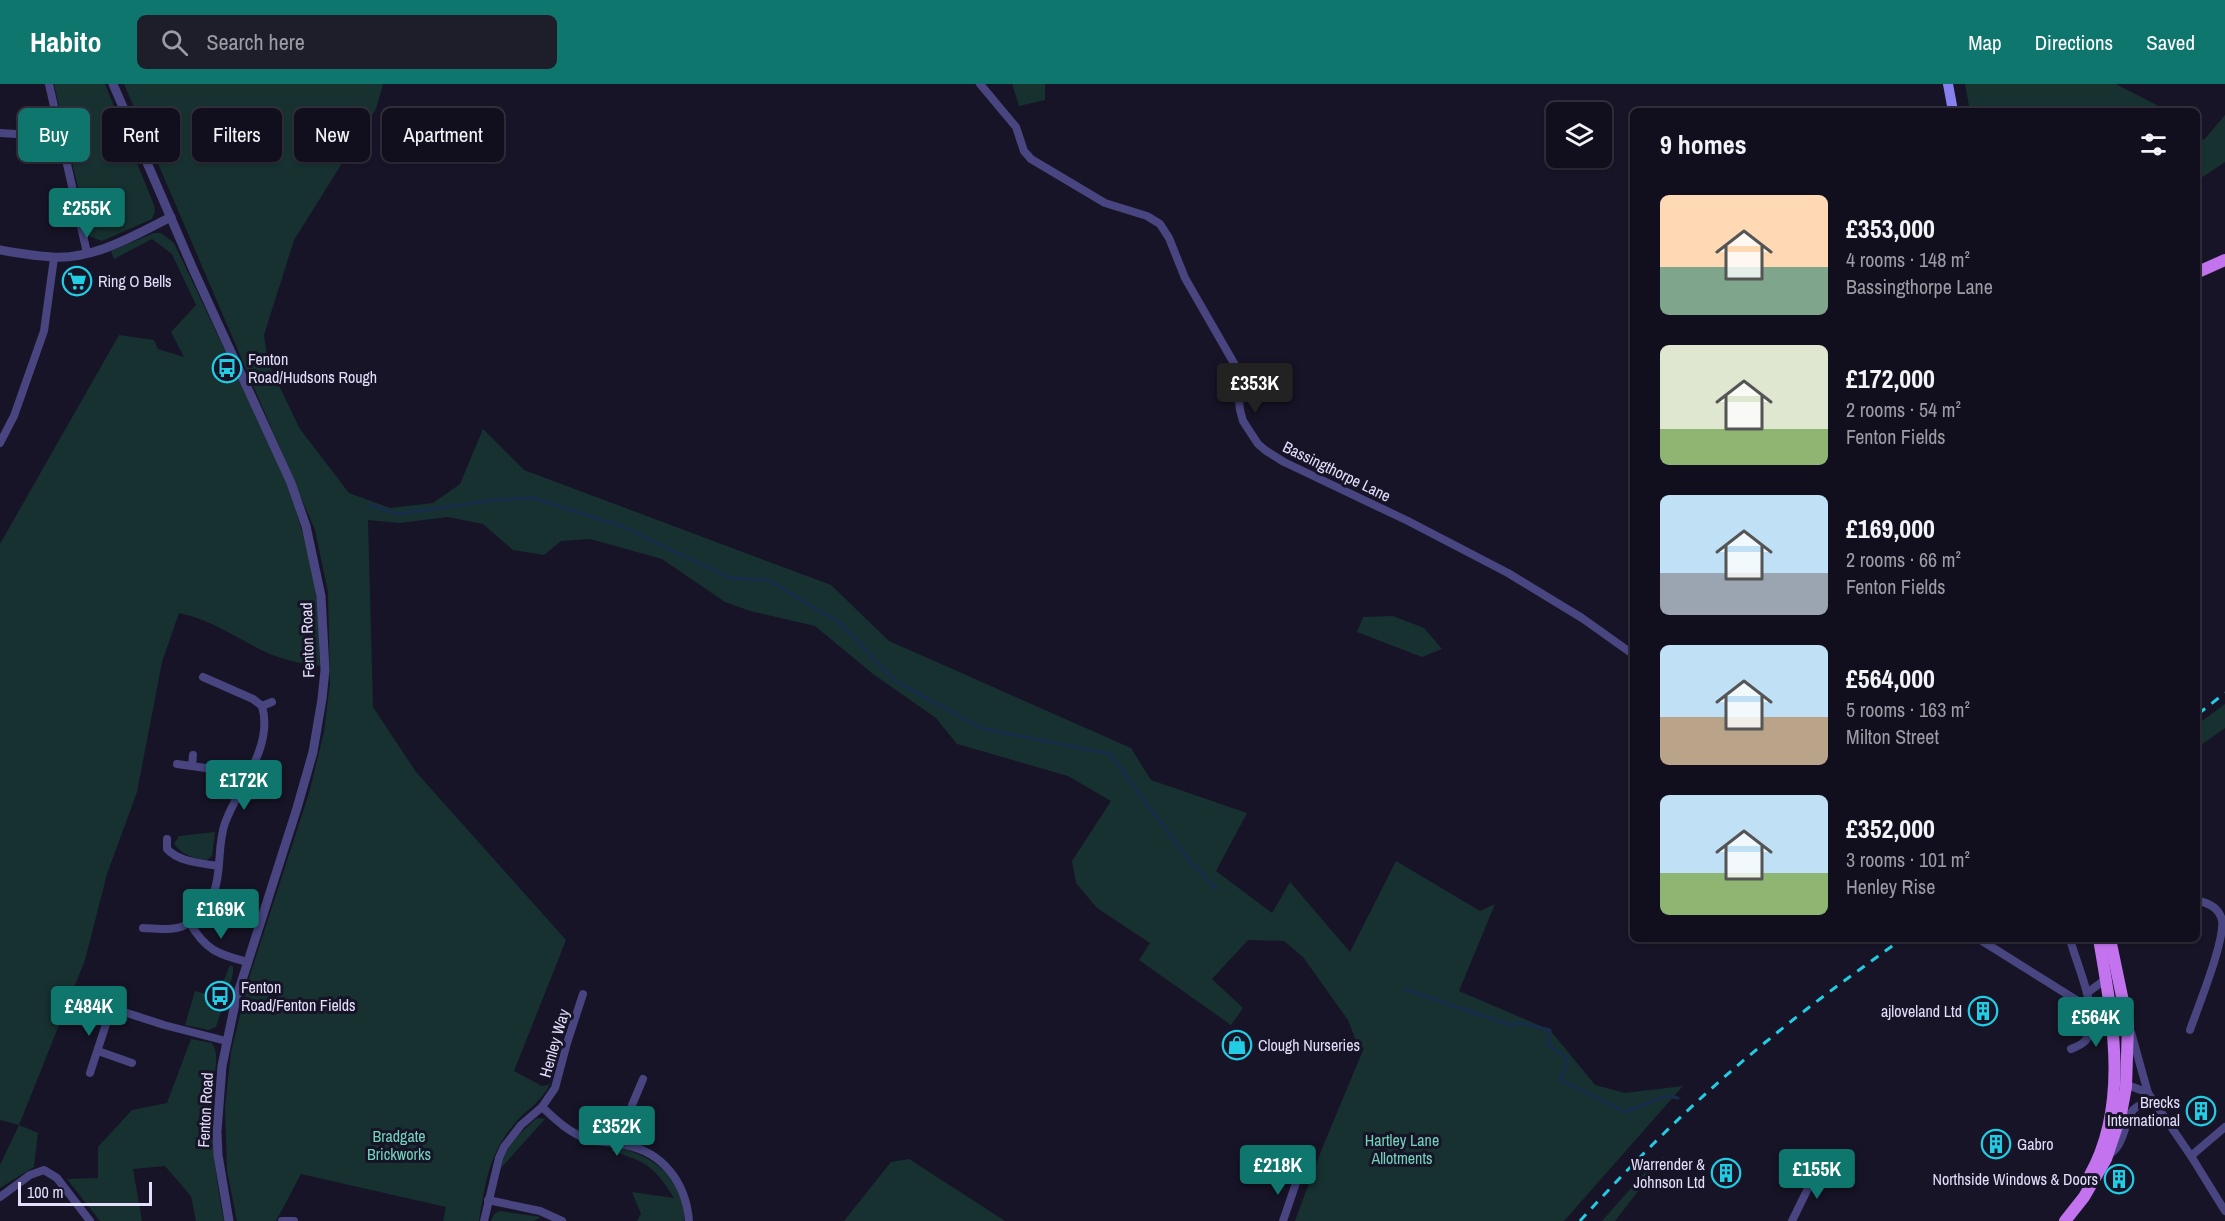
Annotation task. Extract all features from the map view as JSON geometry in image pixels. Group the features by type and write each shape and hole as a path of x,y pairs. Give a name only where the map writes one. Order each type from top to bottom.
{"main road":[{"path":"1948,84 1952,108"},
{"path":"2200,271 2225,260"},
{"path":"2075,1206 2093,1170 2109,1123 2115,1113 2128,1025 2100,942"},
{"path":"2065,1221 2084,1197 2106,1159 2121,1114 2113,1027 2119,1024 2112,977 2110,942"}],"street":[{"path":"49,84 55,108"},
{"name":"Fenton Road","path":"113,84 291,483 306,526 321,596 325,670 317,728 297,808 248,962 226,1041 217,1132 218,1155 229,1221"},
{"name":"Bassingthorpe Lane","path":"980,84 1016,127 1024,151 1031,159 1105,203 1147,216 1160,224 1169,238 1185,278 1235,364 1240,410 1258,444 1284,462 1408,521 1508,573 1582,618 1630,652"},
{"path":"0,133 18,134"},
{"path":"67,162 87,253"},
{"path":"0,250 54,258 87,253 121,242 171,217"},
{"path":"0,443 14,416 44,331 54,258"},
{"path":"142,928 170,928 190,923 213,893 224,824 260,745 263,728 262,706 253,699 203,677"},
{"path":"262,706 272,702"},
{"path":"192,766 193,755"},
{"path":"177,764 213,769 245,782"},
{"path":"167,839 167,849 171,853 189,861 218,866"},
{"path":"2190,1030 2222,930 2222,921 2218,912 2208,903 2200,901"},
{"path":"190,923 210,949 221,955 248,962"},
{"path":"1984,942 2089,1008"},
{"path":"2071,942 2075,961 2086,984 2091,1026 2090,1035 2084,1042 2071,1049"},
{"path":"2215,957 2225,960"},
{"path":"2087,993 2112,977"},
{"name":"Henley Way","path":"484,1221 499,1158 504,1147 522,1125 542,1107 555,1088 583,994"},
{"path":"93,1002 226,1041"},
{"path":"90,1073 111,1009"},
{"path":"2128,1025 2148,1093 2225,1211"},
{"path":"2091,1026 2113,1027"},
{"path":"98,1051 132,1063"},
{"path":"622,1144 632,1105 643,1079"},
{"path":"2120,1086 2148,1093"},
{"path":"2106,1159 2119,1144 2134,1107 2143,1102 2155,1102"},
{"path":"542,1107 576,1134 590,1140 622,1144 649,1153 670,1170 684,1194 689,1221"},
{"path":"2191,1156 2225,1127"},
{"path":"1792,1221 1818,1168"},
{"path":"0,1197 30,1175 44,1170 57,1178 90,1221"},
{"path":"1283,1221 1297,1180"},
{"path":"488,1200 540,1211 562,1221"},
{"path":"282,1221 294,1221"}],"green space":[{"path":"54,84 105,84 115,108 102,108 102,162 137,162 154,205 155,211 152,219 102,241 89,236 72,162 90,162 90,108 60,108"},
{"path":"124,84 383,84 376,109 370,119 370,108 294,108 294,162 343,162 294,240 264,335 268,363 300,429 349,493 390,508 433,503 460,484 483,429 524,470 831,585 889,641 1131,748 1151,780 1247,813 1216,871 1272,913 1290,882 1350,952 1396,861 1480,911 1495,904 1459,991 1550,1030 1595,1085 1625,1093 1683,1086 1564,1221 1295,1221 1364,1048 1358,1046 1348,1020 1303,957 1284,941 1248,940 1212,979 1243,1008 1231,1025 1139,960 1150,943 1097,908 1076,883 1072,861 1111,801 1068,776 957,744 936,718 873,674 815,626 750,611 725,602 662,559 590,539 561,541 544,555 513,550 483,524 448,517 399,523 368,520 373,707 416,772 566,940 514,1071 542,1086 551,1082 539,1100 515,1123 499,1146 490,1169 479,1221 443,1221 446,1207 301,1174 276,1221 237,1221 227,1171 225,1107 231,1052 249,978 309,793 324,732 330,683 328,592 315,530 157,162 180,162 180,108 134,108"},
{"path":"1012,84 1045,84 1045,100 1019,106"},
{"path":"1965,84 2116,84 2162,108 1969,108"},
{"path":"2225,115 2225,162 2200,179 2200,136 2204,140"},
{"path":"154,233 161,233 174,243 275,455 293,500 310,559 318,606 320,666 278,657 206,621 179,613 162,662 137,792 107,874 85,960 19,1125 0,1120 0,544 119,335 154,340 158,349 184,357 171,332 196,305 172,254 152,239 114,259 111,251"},
{"path":"1393,616 1424,628 1442,649 1422,657 1357,632 1363,617"},
{"path":"2225,704 2225,728 2200,746 2200,723"},
{"path":"215,832 212,856 207,860 189,856 174,844 179,836"},
{"path":"230,965 233,967 233,974 216,1027 209,1030 185,1025 195,991 217,997"},
{"path":"191,1039 212,1043 215,1048 213,1139 224,1221 196,1221 191,1196 165,1166 133,1169 142,1221 100,1221 67,1179 98,1178 98,1147 132,1110 167,1103"},
{"path":"537,1118 545,1119 500,1169 510,1147"},
{"path":"19,1125 38,1133 34,1167 0,1188 0,1165"},
{"path":"613,1147 640,1155 664,1170 679,1193 684,1221 637,1221 641,1214 632,1192 674,1198 655,1172 633,1158 611,1151"},
{"path":"1665,1156 1615,1221 1602,1221 1654,1162"},
{"path":"909,1159 1005,1221 844,1221 891,1162"},
{"path":"500,1211 541,1217 534,1221 491,1221 494,1214"}],"waterway":[{"path":"370,505 398,514 494,500 533,498 621,526 730,578 768,580 840,623 894,680 981,728 1110,754 1185,855 1216,889"},
{"path":"1404,989 1510,1025 1521,1023 1550,1030 1547,1044 1568,1059 1560,1080 1625,1112 1666,1096 1678,1098"}],"railway":[{"path":"2200,712 2225,693"},
{"path":"1580,1221 1624,1173 1718,1083 1800,1015 1898,942"}],"place":[{"name":"Ring O Bells","path":"77,281"},
{"name":"Fenton Road/Hudsons Rough","path":"227,368"},
{"name":"Fenton Road/Fenton Fields","path":"220,996"},
{"name":"ajloveland Ltd","path":"1983,1011"},
{"name":"Clough Nurseries","path":"1237,1045"},
{"name":"Brecks International","path":"2201,1111"},
{"name":"Gabro","path":"1996,1144"},
{"name":"Warrender & Johnson Ltd","path":"1726,1173"},
{"name":"Northside Windows & Doors","path":"2119,1179"}],"park label":[{"name":"Bradgate Brickworks","path":"399,1145"},
{"name":"Hartley Lane Allotments","path":"1402,1149"}]}
